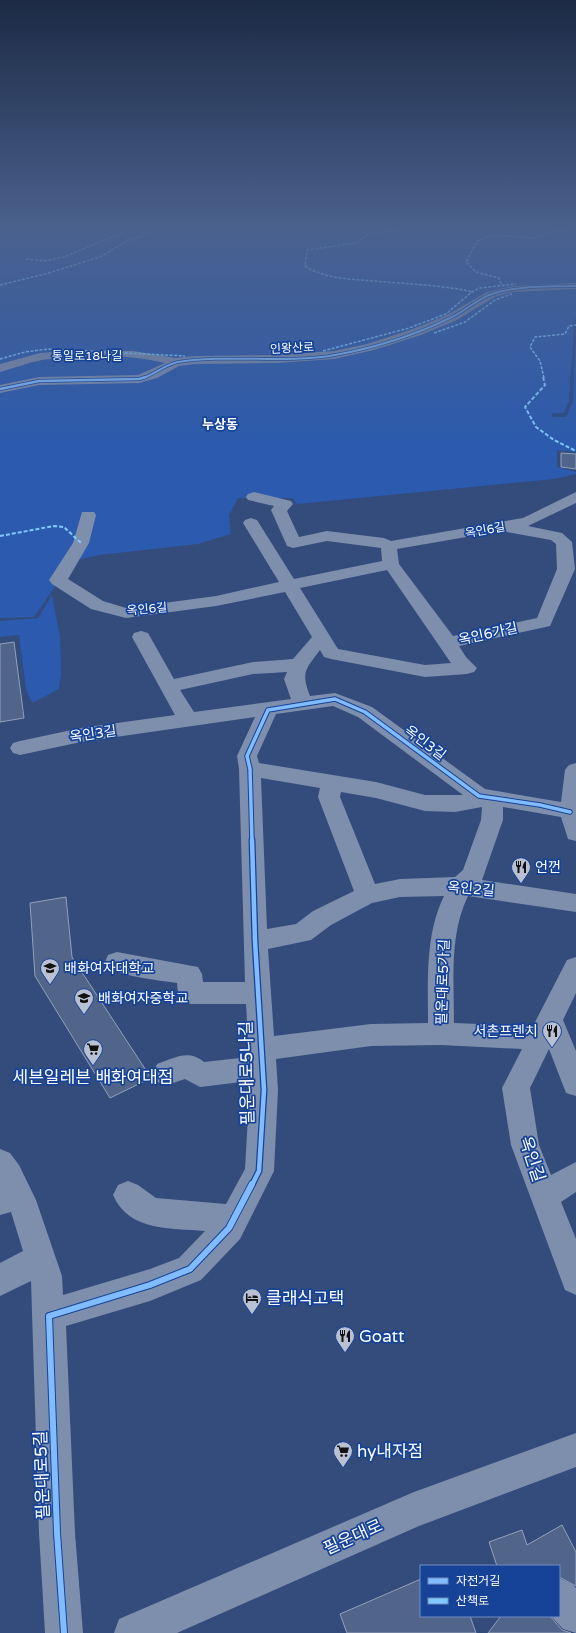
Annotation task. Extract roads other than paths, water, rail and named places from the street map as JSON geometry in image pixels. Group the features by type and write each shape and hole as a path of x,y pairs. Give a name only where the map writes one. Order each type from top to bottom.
{"street":[{"name":"인왕산로","path":"0,389 39,381 139,379 152,375 176,362 195,360 277,359 334,355 370,347 416,332 451,318 481,300"},
{"name":"통일로18나길","path":"0,368 35,358 54,355 117,354 176,362"},
{"path":"254,497 285,504 278,510 293,543"},
{"name":"옥인6길","path":"267,550 327,536 385,540 503,527 527,522 576,497"},
{"name":"옥인6길","path":"88,515 81,543 58,580 97,605 126,613 216,601 391,564"},
{"path":"251,523 290,586"},
{"name":"옥인6가길","path":"290,586 331,653 425,671 467,668 459,661 448,643 544,622 566,569 564,542 556,536 503,527"},
{"path":"385,540 391,564 448,643"},
{"path":"141,637 189,720"},
{"path":"303,704 294,679 299,665 321,637"},
{"path":"168,686 253,668 299,665"},
{"name":"옥인3길","path":"20,748 81,735 268,710 335,699 365,712 479,796 540,805 574,819"},
{"name":"필운대로5나길","path":"49,1316 150,1285 190,1269 229,1228 259,1171 264,1090 255,941 250,769 247,756 268,710"},
{"name":"옥인3길","path":"250,769 376,790 425,803 455,804 493,798"},
{"path":"574,819 576,770"},
{"path":"332,783 329,797 367,895"},
{"name":"필운대로5가길","path":"441,1034 441,953 448,912 461,886 473,875 492,820 493,798"},
{"name":"옥인2길","path":"255,941 302,933 322,918 367,895 400,888 461,886 576,903"},
{"path":"117,962 153,970 189,974 191,993 258,993"},
{"name":"옥인길","path":"576,967 516,1088 525,1145 576,1279"},
{"path":"441,1034 545,1029 576,1084"},
{"name":"필운대로5나길","path":"261,1058 371,1035 441,1034"},
{"path":"167,1073 189,1066 200,1075 261,1058"},
{"name":"필운대로5길","path":"0,1163 9,1176 9,1199 25,1210 46,1276 49,1316 57,1533 64,1633"},
{"path":"544,1196 576,1176"},
{"path":"128,1195 150,1212 234,1220"},
{"path":"0,1280 40,1259"},
{"name":"필운대로","path":"134,1633 414,1510 576,1450"},
{"path":"560,1598 576,1616"}],"waterway":[{"path":"572,378 576,320"},
{"path":"554,415 565,415 571,401 572,377"}],"place":[{"name":"언껀","path":"521,884"},
{"name":"배화여자대학교","path":"50,985"},
{"name":"배화여자중학교","path":"84,1015"},
{"name":"서촌프렌치","path":"552,1048"},
{"name":"세븐일레븐 배화여대점","path":"93,1066"},
{"name":"클래식고택","path":"252,1315"},
{"name":"Goatt","path":"345,1353"},
{"name":"hy내자점","path":"343,1468"}],"district":[{"name":"누상동","path":"220,425"}]}
